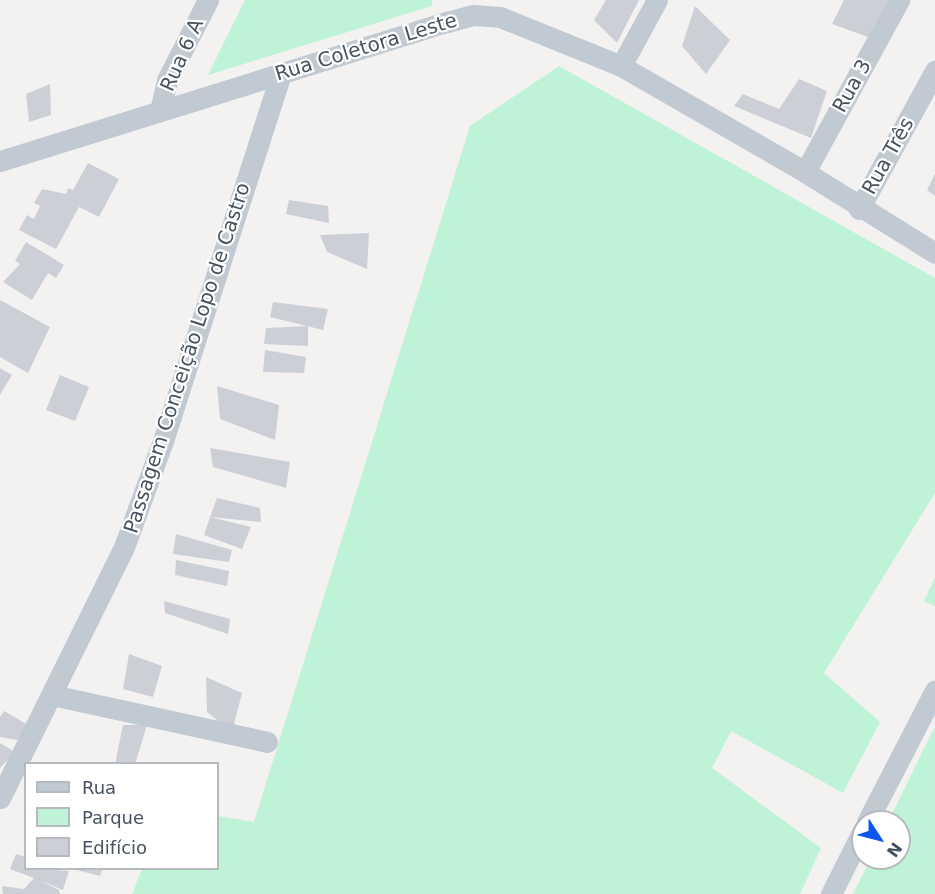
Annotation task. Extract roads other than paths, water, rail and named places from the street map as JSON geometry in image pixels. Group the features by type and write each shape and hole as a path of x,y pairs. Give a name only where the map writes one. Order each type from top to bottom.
{"street":[{"name":"Rua 6 A","path":"160,111 167,80 208,0"},
{"path":"621,66 657,0"},
{"name":"Rua 3","path":"804,172 899,0"},
{"name":"Rua Coletora Leste","path":"0,160 473,15 500,17 621,66 804,172 859,209 935,254"},
{"name":"Rua Três","path":"859,209 935,71"},
{"name":"Passagem Conceição Lopo de Castro","path":"0,798 124,547 164,441 280,73"},
{"path":"873,810 935,690"},
{"path":"52,695 267,742"},
{"path":"831,894 851,854"}]}
